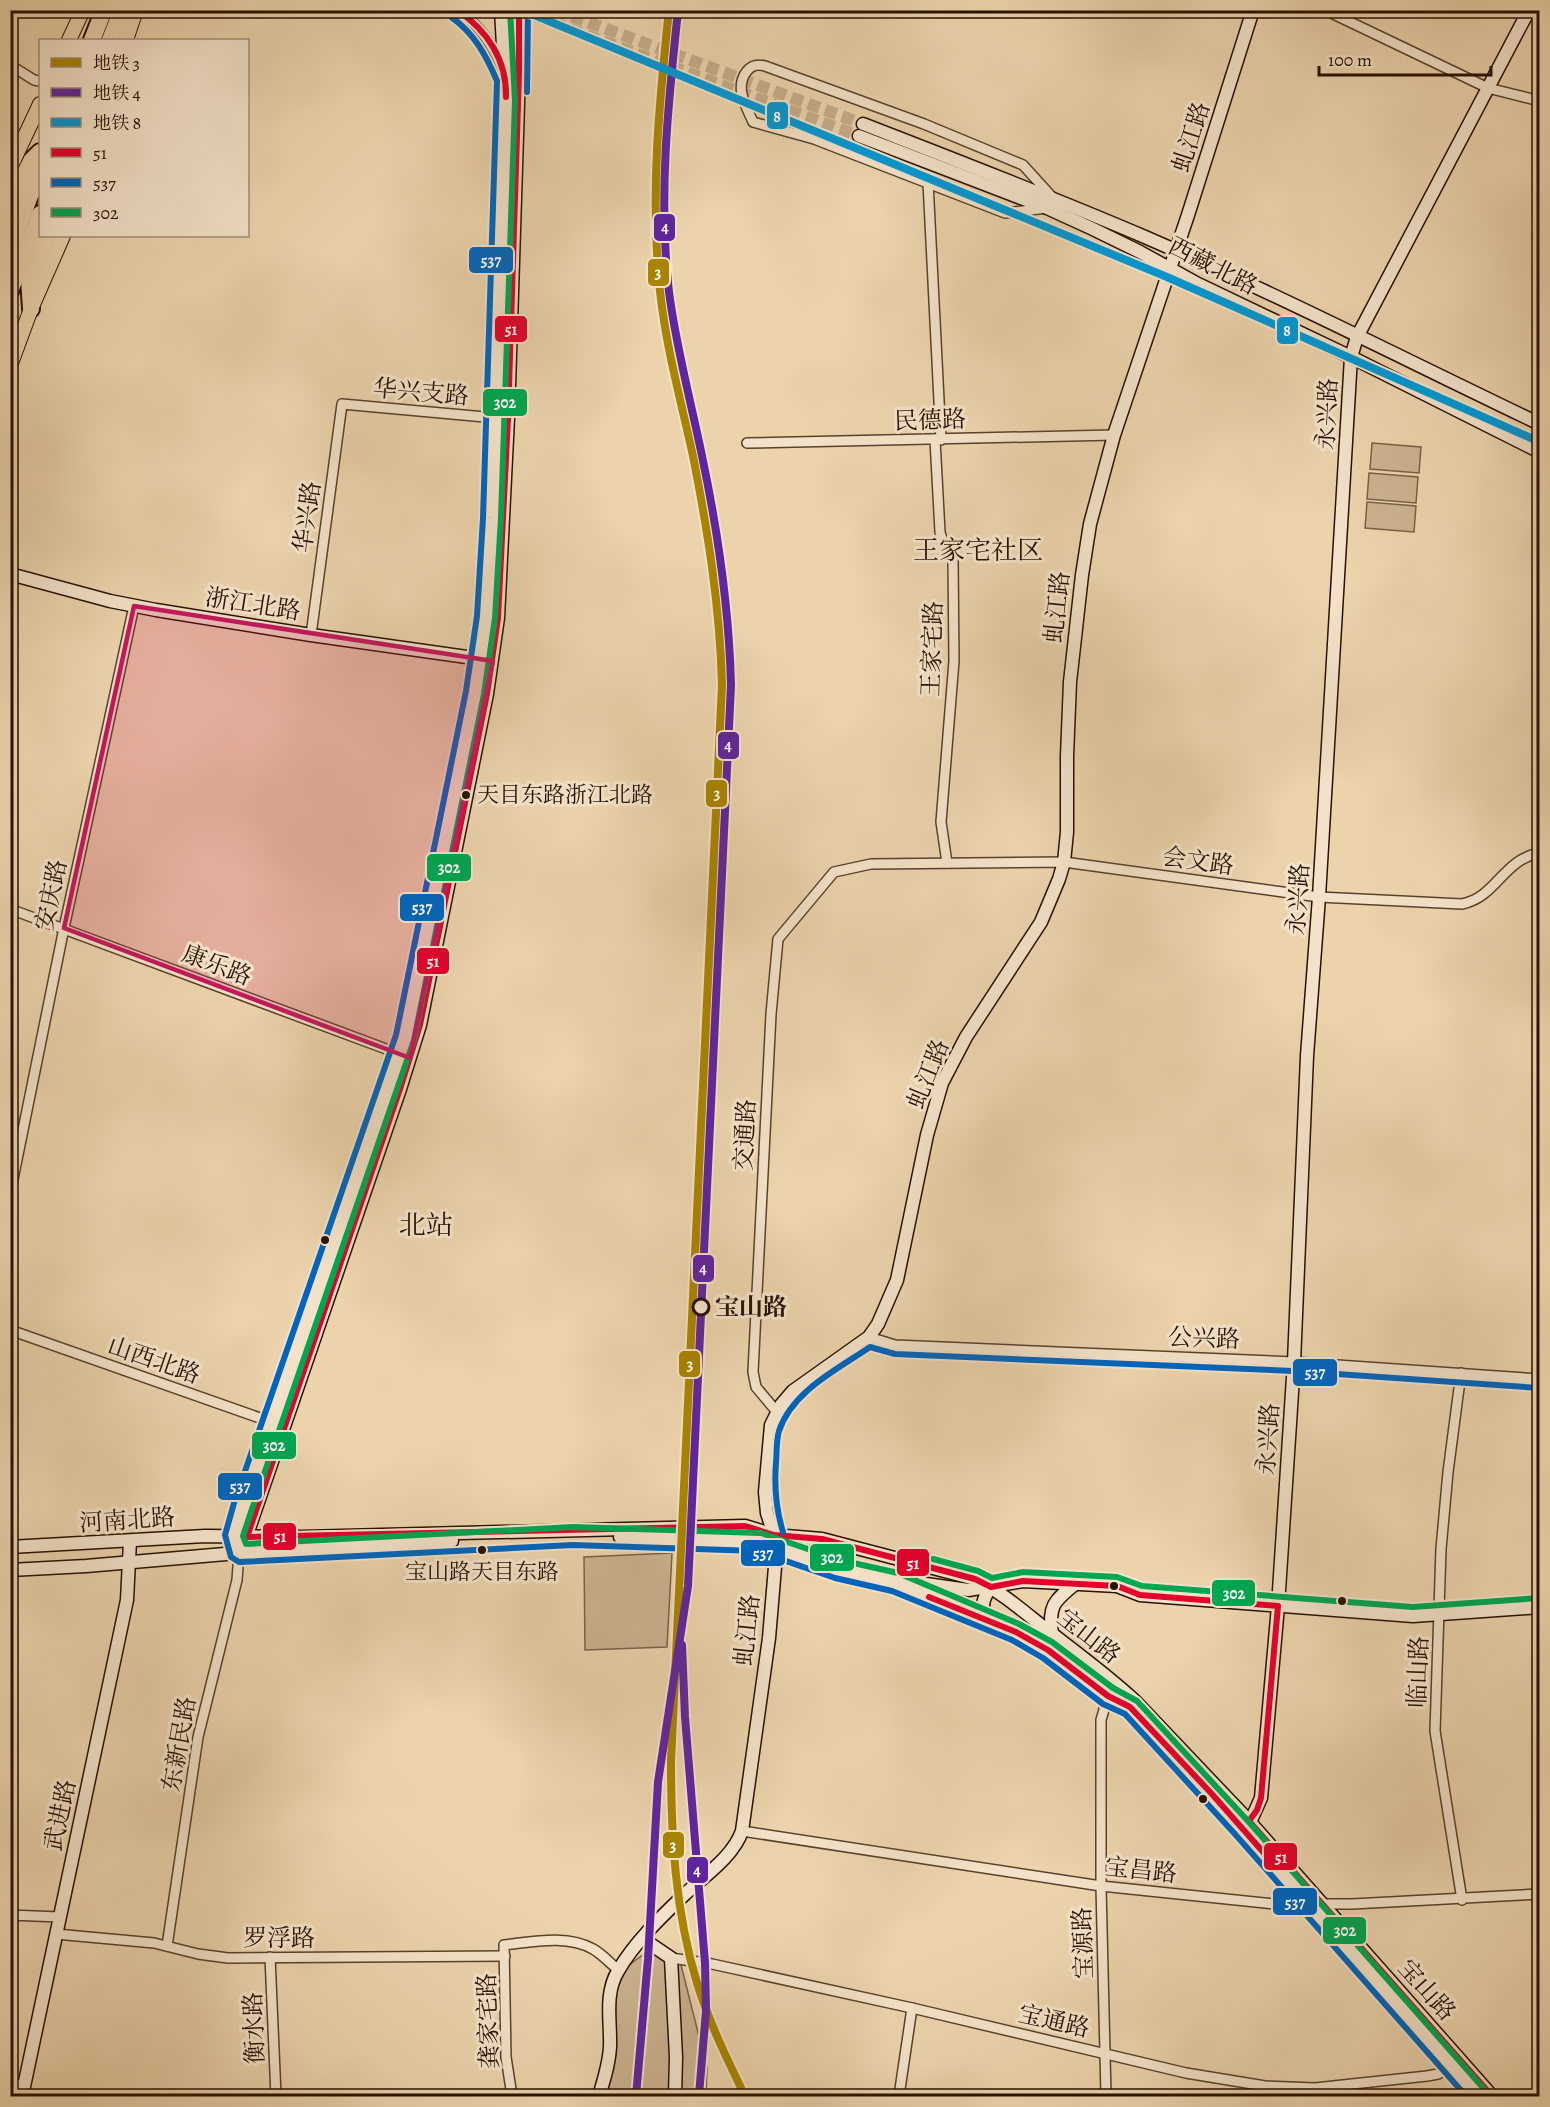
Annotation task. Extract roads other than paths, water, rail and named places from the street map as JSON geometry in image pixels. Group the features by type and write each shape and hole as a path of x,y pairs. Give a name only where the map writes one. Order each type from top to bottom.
{"highway":[{"path":"92,39 104,10"},
{"path":"110,39 122,10"},
{"path":"10,203 31,161 39,153"},
{"path":"10,248 39,173"},
{"path":"10,291 39,217"},
{"path":"31,309 29,278 47,237"}],"main road":[{"path":"69,39 83,10"},
{"path":"126,39 136,10"},
{"path":"487,660 506,79 501,10"},
{"path":"239,1552 240,1536 404,1056 420,1025 487,660 498,618 504,518 519,73 519,10"},
{"name":"虬江路","path":"599,2097 609,2052 609,1998 618,1970 671,1907 730,1850 742,1831 769,1638 776,1549 767,1513 765,1492 770,1431 777,1412 786,1398 804,1382 868,1337 878,1324 897,1280 927,1135 942,1083 966,1037 1041,922 1064,862 1067,832 1070,682 1082,574 1096,497 1114,435 1253,10"},
{"name":"永兴路","path":"1245,1824 1257,1810 1261,1798 1278,1606 1294,1362 1307,1056 1319,897 1351,357 1358,337 1529,10"},
{"path":"10,168 39,106"},
{"name":"西藏北路","path":"861,130 1176,251 1539,424"},
{"name":"西藏北路","path":"1049,203 1198,284 1351,357 1539,452"},
{"path":"10,366 31,309 63,237"},
{"name":"浙江北路","path":"10,574 134,606 311,635 487,660"},
{"name":"宝山路","path":"240,1536 746,1526 774,1535 822,1539 975,1580 991,1587 1118,1685 1245,1824 1307,1904 1456,2063 1492,2097"},
{"name":"河南北路","path":"10,1547 240,1536"},
{"name":"宝山路","path":"239,1552 573,1536 759,1542 838,1569 895,1582 1016,1632 1048,1650 1108,1696 1130,1707 1322,1905 1456,2063 1478,2097"},
{"name":"武进路","path":"23,2091 127,1600 130,1540"},
{"name":"河南北路","path":"10,1570 239,1552"},
{"path":"895,1582 968,1590 1023,1581 1117,1586 1140,1595 1413,1616 1539,1607"},
{"path":"1052,1634 1050,1617 1053,1605 1075,1584"},
{"path":"985,1619 982,1609 983,1598 991,1587"},
{"name":"宝通路","path":"643,1939 671,1958"},
{"path":"671,1958 676,2057 675,2097"}],"street":[{"path":"456,10 469,18 484,34 497,55 506,79"},
{"path":"1325,10 1488,88 1539,101"},
{"path":"10,65 39,81"},
{"path":"753,66 765,66 924,124 1023,165 1049,203 1005,213 928,182 814,139 753,122 741,91 741,82 753,66"},
{"name":"王家宅路","path":"928,182 940,532 943,543 950,551 953,560 955,620 954,661 941,810 942,836 947,863"},
{"name":"华兴支路","path":"342,404 496,418"},
{"name":"华兴路","path":"311,635 342,404"},
{"name":"民德路","path":"747,443 1114,435"},
{"name":"安庆路","path":"10,1194 64,928 134,606"},
{"name":"会文路","path":"834,873 871,864 1064,862 1319,897 1462,904 1485,895 1516,862 1539,853"},
{"name":"交通路","path":"777,1412 756,1387 753,1372 771,1014 778,939 834,873"},
{"name":"康乐路","path":"10,909 404,1056"},
{"name":"山西北路","path":"10,1330 279,1424"},
{"name":"公兴路","path":"868,1337 895,1345 1294,1362 1539,1379"},
{"name":"临山路","path":"1461,1373 1441,1549 1435,1731 1462,1900"},
{"name":"东新民路","path":"167,1946 198,1737 237,1580 239,1552"},
{"name":"宝源路","path":"1106,2097 1101,1886 1101,1720 1108,1696 1118,1685"},
{"name":"宝昌路","path":"742,1831 1101,1886 1274,1904 1322,1905 1462,1900 1539,1894"},
{"path":"10,1915 59,1917"},
{"name":"罗浮路","path":"56,1934 167,1946 212,1957 504,1956"},
{"name":"龚家宅路","path":"512,2097 506,2057 504,1945 560,1941 580,1943 593,1949 618,1970"},
{"name":"衡水路","path":"270,1957 276,2097"},
{"name":"宝通路","path":"671,1958 712,1964 912,2008 1207,2078 1297,2088 1334,2087 1438,2074 1456,2063"},
{"path":"899,2097 912,2008"},
{"path":"10,2083 23,2091"}],"tunnel":[{"path":"519,10 859,136"},
{"path":"555,10 863,124"}],"metro line":[{"name":"8","path":"522,10 1167,277 1540,442"},
{"name":"3","path":"669,10 657,150 657,256 666,333 693,456 708,541 719,627 722,685 671,1761 672,1817 679,1901 697,1983 707,2012 745,2096"},
{"name":"4","path":"636,2096 648,1959 658,1782 688,1586 731,685 728,627 718,542 676,333 666,257 664,186 678,11"},
{"name":"4","path":"682,1645 685,1717 705,1963 706,2011 699,2095"}],"place":[{"name":"天目东路浙江北路","path":"466,795"},
{"name":"宝山路","path":"701,1307"},
{"name":"宝山路天目东路","path":"482,1550"}],"district":[{"name":"王家宅社区","path":"978,550"},
{"name":"北站","path":"426,1225"}]}
